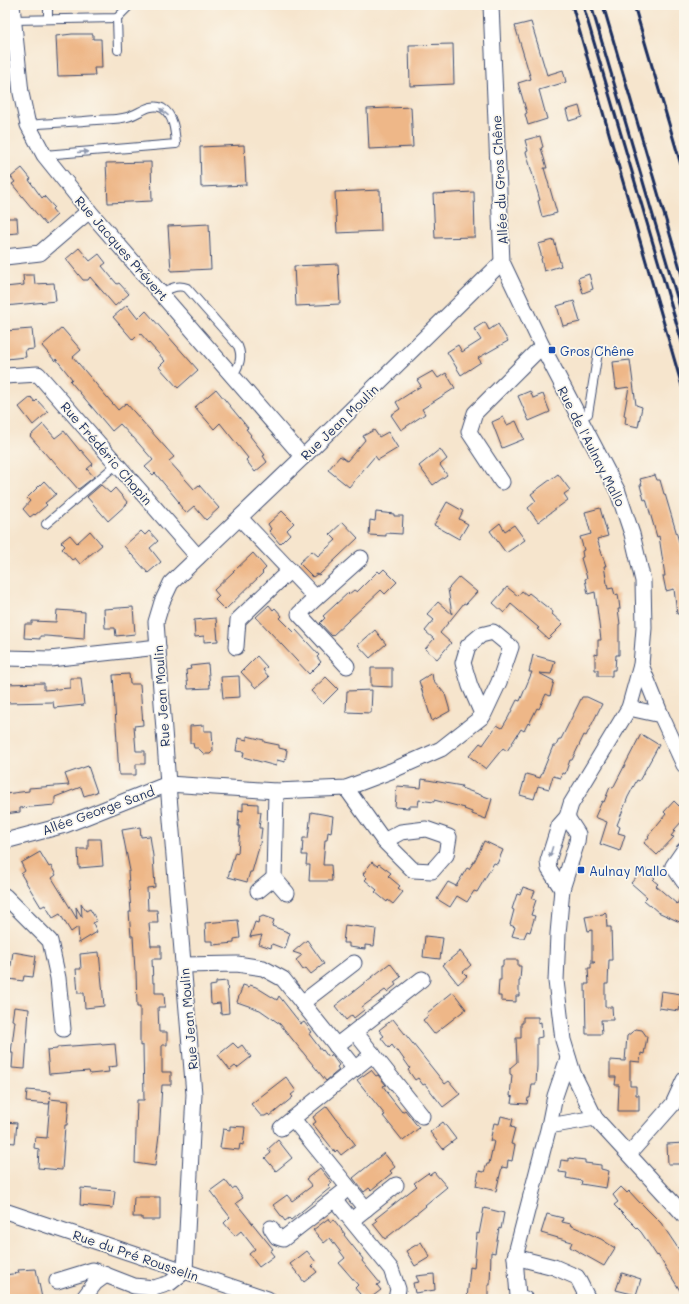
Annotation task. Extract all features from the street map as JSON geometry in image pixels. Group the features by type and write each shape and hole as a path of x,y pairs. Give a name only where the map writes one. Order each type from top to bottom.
{"street":[{"name":"Allée du Gros Chêne","path":"491,5 502,262 542,346"},
{"name":"Rue Jacques Prévert","path":"13,12 20,93 28,125 44,155 89,211 303,457"},
{"path":"5,258 40,253 89,211"},
{"name":"Rue Jean Moulin","path":"185,1271 194,1094 156,622 162,602 171,583 303,457 502,262"},
{"path":"502,482 469,432 476,413 542,346"},
{"name":"Rue de l'Aulnay Mallo","path":"542,346 618,492 632,534 643,581 644,628 640,665 629,708 571,804 567,817 559,826 548,861 548,870 562,890"},
{"name":"Rue Frédéric Chopin","path":"5,376 38,374 198,557"},
{"path":"240,518 316,598"},
{"path":"347,666 299,614 361,558"},
{"path":"236,647 238,620 290,570"},
{"path":"168,784 276,791 346,788 441,749 483,716 499,682 511,647 493,632 481,635 468,646 463,664 470,686 483,716"},
{"path":"5,658 50,659 158,647"},
{"path":"640,665 684,765"},
{"path":"629,708 662,715"},
{"name":"Allée George Sand","path":"5,841 65,825 168,784"},
{"path":"346,788 384,841"},
{"path":"276,791 274,878 287,893"},
{"path":"567,817 578,834 577,842 562,890 558,934 556,981 562,1040 573,1072 595,1118 684,1215"},
{"path":"684,850 673,866 684,882"},
{"path":"258,891 274,878"},
{"path":"5,896 50,941 58,978 63,1029"},
{"path":"302,1003 354,963"},
{"path":"183,965 237,964 263,968 283,979 354,1069"},
{"path":"336,1046 422,980"},
{"path":"355,1032 422,1116"},
{"path":"281,1128 373,1054"},
{"path":"525,1299 518,1296 515,1257 549,1126 555,1096 568,1058"},
{"path":"629,1154 672,1104 684,1080"},
{"path":"549,1126 595,1118"},
{"path":"293,1119 366,1209"},
{"path":"352,1220 396,1185"},
{"path":"271,1228 277,1237 283,1239 349,1188"},
{"path":"334,1199 391,1269 398,1289 396,1299"},
{"name":"Rue du Pré Rousselin","path":"5,1211 268,1299"},
{"path":"515,1257 554,1267 577,1277 588,1299"},
{"path":"57,1281 93,1270 134,1286 154,1288 170,1283 185,1271"},
{"path":"83,1299 94,1283 106,1275"}],"lane":[{"path":"48,5 48,19"},
{"path":"13,12 48,19 117,18 130,5"},
{"path":"117,18 118,50"},
{"path":"28,125 126,118 144,109 154,107 161,108 170,118 174,126 176,144 44,155"},
{"path":"160,293 175,286 187,288 238,346 242,353 240,365 233,376"},
{"path":"580,419 588,414 598,352"},
{"path":"46,524 117,464"}],"building":[{"path":"531,22 547,75 563,70 566,82 539,90 547,119 528,125 525,114 527,113 518,83 531,79 515,26"},
{"path":"93,34 93,39 101,39 102,68 94,68 95,75 58,76 56,36"},
{"path":"453,44 454,84 410,86 409,45"},
{"path":"579,106 582,117 569,121 566,110"},
{"path":"411,107 413,147 369,149 367,109"},
{"path":"540,136 543,147 541,148 547,168 544,168 557,213 542,217 538,201 540,200 526,152 528,151 525,140"},
{"path":"244,145 246,185 201,187 200,147"},
{"path":"151,162 152,201 108,203 106,163"},
{"path":"22,168 31,179 29,180 42,198 44,196 54,207 52,209 57,215 46,225 12,184 15,182 11,177"},
{"path":"380,190 381,231 337,233 335,192"},
{"path":"474,192 475,237 435,238 433,194"},
{"path":"5,218 17,218 18,233 5,234"},
{"path":"209,224 211,269 171,271 168,226"},
{"path":"554,240 561,266 544,271 538,244"},
{"path":"79,248 90,261 99,254 106,263 102,266 117,284 119,283 129,294 115,306 90,277 88,280 83,280 66,259"},
{"path":"338,264 340,304 296,306 294,266"},
{"path":"589,274 593,289 583,293 578,278"},
{"path":"23,275 34,275 35,284 54,283 56,301 5,306 5,287 24,285"},
{"path":"574,301 580,322 563,326 557,306"},
{"path":"127,305 138,319 146,311 198,370 178,388 159,367 165,361 140,333 133,340 113,317"},
{"path":"485,322 489,330 498,324 508,341 478,358 481,362 461,375 447,352 458,345 462,352 481,340 474,329"},
{"path":"62,328 81,350 73,357 118,410 126,403 174,457 169,461 194,489 199,485 219,508 206,520 194,506 186,513 178,503 179,502 155,473 153,475 145,467 153,460 120,424 112,431 70,381 72,379 56,359 55,361 42,346"},
{"path":"32,329 34,349 25,350 26,357 6,359 5,331"},
{"path":"630,360 636,405 642,407 638,427 625,424 626,416 624,415 629,387 616,389 613,362"},
{"path":"433,371 438,378 446,373 455,388 422,409 425,414 401,430 391,415 400,409 396,402 421,386 417,380"},
{"path":"216,389 248,428 246,429 251,435 250,436 265,455 263,456 267,462 255,472 246,460 248,458 220,423 214,429 195,407"},
{"path":"530,391 533,398 543,394 550,412 529,421 518,396"},
{"path":"31,397 35,402 37,400 48,412 33,425 19,407"},
{"path":"503,417 507,425 516,421 524,439 502,448 492,422"},
{"path":"43,424 55,438 64,431 93,464 87,469 94,477 80,488 78,489 30,436"},
{"path":"374,430 379,437 388,432 398,448 378,460 375,456 349,487 328,470 340,456 347,461 365,440 363,436"},
{"path":"440,449 447,459 440,465 447,475 433,485 419,466"},
{"path":"558,474 570,490 564,494 568,500 538,522 528,508 536,501 531,494"},
{"path":"655,475 657,480 660,480 665,494 680,545 684,568 684,613 677,614 674,589 666,591 659,536 657,537 646,499 644,500 640,485 642,485 640,479"},
{"path":"44,481 56,494 45,503 47,505 35,515 34,514 30,517 23,509 30,501 27,498"},
{"path":"101,485 110,493 115,488 128,503 108,521 87,497"},
{"path":"447,502 463,511 459,519 468,524 459,539 434,525"},
{"path":"600,508 608,536 597,539 606,566 604,566 608,589 613,588 615,595 618,594 620,609 618,609 620,624 619,655 616,655 615,670 612,670 612,676 598,676 598,670 595,670 595,654 598,655 598,640 601,640 595,592 588,594 585,579 587,578 581,558 583,557 582,551 584,550 580,537 591,534 585,512"},
{"path":"282,511 294,523 287,530 290,534 280,544 269,531 271,529 268,524"},
{"path":"376,512 394,514 394,516 403,516 402,534 386,533 386,536 369,535 370,520 375,521"},
{"path":"343,522 358,538 319,575 317,574 313,577 299,563 312,551 318,556 336,540 330,534"},
{"path":"500,523 505,531 514,525 525,540 506,553 490,531"},
{"path":"90,531 102,545 88,555 88,557 80,564 75,558 72,560 62,549 65,546 61,542 70,535 77,543"},
{"path":"141,531 145,535 149,531 158,541 150,548 161,562 148,573 124,546"},
{"path":"253,553 266,568 262,572 263,573 225,610 215,600 219,596 214,590"},
{"path":"384,569 397,582 385,594 381,590 332,636 320,623 325,618 323,616 348,593 349,594 354,590 357,592 378,571 380,573"},
{"path":"459,577 477,592 466,604 464,603 440,633 451,643 437,659 425,649 434,639 425,631 434,620 427,614 438,602 452,614 448,589"},
{"path":"507,587 518,596 522,591 527,595 529,593 553,612 552,614 563,624 548,639 537,629 539,628 511,604 504,613 493,603"},
{"path":"269,605 273,610 275,608 282,616 280,618 294,632 296,630 319,655 317,657 321,662 309,674 256,617"},
{"path":"133,607 135,634 116,636 115,628 105,628 104,609"},
{"path":"57,610 85,612 84,639 46,636 40,636 40,639 24,638 25,624 32,624 32,621 56,622"},
{"path":"216,618 218,641 204,642 204,636 195,637 194,620"},
{"path":"375,630 386,644 370,658 358,645"},
{"path":"533,655 555,661 551,674 539,673 554,681 550,696 546,694 539,709 537,708 524,731 521,729 507,751 503,748 486,769 469,756 480,743 483,745 497,725 502,728 517,700 520,701 532,672 529,672"},
{"path":"257,656 267,667 263,670 269,677 256,688 241,672"},
{"path":"208,664 210,688 188,689 186,670 191,669 190,666"},
{"path":"371,668 392,668 392,687 371,686"},
{"path":"432,673 433,680 445,694 450,711 432,721 419,681"},
{"path":"129,674 130,684 140,684 143,725 134,726 136,751 145,751 145,764 136,764 136,775 119,775 113,675"},
{"path":"239,676 240,697 223,698 221,677"},
{"path":"326,677 338,689 323,704 311,691"},
{"path":"70,678 81,678 84,705 54,708 53,702 5,703 5,684 44,683 44,690 70,688"},
{"path":"372,690 371,713 346,712 347,691"},
{"path":"582,697 587,697 602,704 586,736 584,735 572,760 570,760 565,774 562,773 561,778 553,776 549,789 538,786 534,799 520,795 526,774 540,778 553,746 556,746 559,739 561,739"},
{"path":"204,725 204,731 212,731 213,751 210,754 204,754 198,748 194,748 193,743 190,743 190,726"},
{"path":"641,734 659,745 639,781 637,780 628,797 617,825 620,827 618,833 625,835 620,851 600,844 607,822 595,817 602,801 604,802 610,787 613,788"},
{"path":"247,736 279,745 279,748 287,750 285,762 277,760 276,766 243,757 244,752 236,751 238,738 247,740"},
{"path":"88,766 97,792 84,796 81,787 55,797 55,805 20,808 20,812 5,814 5,794 29,791 29,788 69,785 65,774"},
{"path":"422,779 462,786 461,788 492,799 486,819 472,814 472,812 464,809 465,808 434,800 434,802 419,800 418,806 409,806 409,808 395,807 397,786 421,788"},
{"path":"674,801 684,811 684,819 674,830 675,831 671,836 674,837 657,855 644,843 666,814 664,812"},
{"path":"243,803 258,804 258,812 261,812 259,828 262,828 260,844 252,872 250,872 247,882 228,877 235,852 238,853 240,826 238,826 239,810 243,811"},
{"path":"311,812 333,816 331,833 328,832 327,840 325,840 323,865 331,865 332,881 309,881 310,865 306,865 307,855 302,855 303,838 308,838"},
{"path":"140,827 141,837 150,836 153,856 155,887 147,888 148,910 157,910 158,923 149,923 151,946 161,946 161,959 152,959 153,983 155,983 155,993 164,993 165,1007 158,1007 159,1032 167,1032 167,1045 162,1045 162,1072 171,1072 171,1085 162,1085 159,1135 155,1166 135,1163 137,1100 144,1100 143,1045 140,1046 140,1007 137,1007 136,971 129,912 131,912 128,871 130,871 122,830"},
{"path":"88,839 101,839 103,866 79,868 78,849 88,849"},
{"path":"484,841 503,850 497,864 494,863 477,892 474,891 467,902 457,896 450,907 437,899 448,882 456,886 467,868 469,869 475,860"},
{"path":"40,852 56,875 52,878 77,919 76,907 82,917 81,903 86,911 90,909 97,921 93,923 97,932 79,943 78,927 71,932 60,914 53,918 45,905 41,907 21,874 25,871 21,863"},
{"path":"372,862 377,866 379,864 391,873 388,876 400,886 398,888 403,892 393,904 388,900 387,902 375,892 377,890 365,880 367,878 363,874"},
{"path":"644,868 655,878 653,880 658,884 656,886 677,904 684,891 684,924 658,912 644,900 647,897 631,883"},
{"path":"523,887 535,891 532,898 536,900 531,915 535,916 530,932 527,931 524,938 520,938 512,936 515,927 510,925 514,910 512,909 517,894 520,895"},
{"path":"605,912 607,927 611,927 612,960 609,960 608,984 605,984 605,1007 612,1007 613,1020 601,1020 602,1034 586,1034 585,984 589,984 588,968 591,968 591,963 595,962 592,962 592,930 588,931 585,917 603,914"},
{"path":"263,916 274,920 272,926 290,933 285,949 272,944 271,948 259,944 262,935 250,937 255,922 258,923 259,918"},
{"path":"238,920 240,938 234,939 234,943 213,945 213,941 206,941 205,923"},
{"path":"345,925 376,929 374,946 365,945 365,949 349,947 349,943 343,943"},
{"path":"425,936 443,938 440,959 423,957"},
{"path":"307,940 324,964 311,974 306,968 303,970 296,960 302,955 293,952"},
{"path":"460,951 471,965 463,972 467,976 458,984 443,965"},
{"path":"13,952 36,956 33,977 24,976 23,981 9,979"},
{"path":"99,952 104,1006 85,1008 84,993 78,993 76,969 81,969 80,954"},
{"path":"503,960 518,960 518,966 521,966 519,996 516,996 516,1002 501,1001 501,996 498,996 499,980 501,980 501,966 503,966"},
{"path":"390,963 401,977 394,982 396,985 387,992 385,990 362,1007 364,1010 354,1018 352,1015 346,1020 335,1006"},
{"path":"227,981 229,1013 221,1014 220,1003 211,1004 210,986 216,985 216,982"},
{"path":"243,985 256,987 277,1000 279,996 301,1024 304,1022 312,1032 309,1034 322,1051 323,1050 328,1057 331,1054 339,1065 337,1067 339,1070 326,1081 280,1024 260,1010 237,1002"},
{"path":"661,991 681,994 679,1011 659,1008"},
{"path":"453,992 466,1009 434,1034 423,1020 428,1016 427,1013"},
{"path":"14,1007 29,1009 25,1069 12,1068 13,1053 11,1053 15,1021 12,1020"},
{"path":"523,1017 538,1017 538,1023 541,1022 542,1037 537,1038 536,1084 532,1084 530,1098 528,1098 527,1104 512,1103 513,1097 510,1096 512,1075 510,1074 510,1068 517,1062 516,1038 521,1038 521,1023 523,1023"},
{"path":"393,1019 445,1084 449,1081 460,1094 443,1107 425,1084 423,1085 418,1078 415,1080 408,1070 410,1068 398,1051 397,1052 392,1045 389,1048 381,1038 384,1036 379,1030"},
{"path":"636,1029 642,1030 647,1037 644,1054 641,1053 640,1062 630,1061 630,1086 636,1086 636,1095 639,1095 639,1111 618,1111 619,1085 615,1085 616,1077 610,1077 610,1060 625,1061 627,1036"},
{"path":"233,1043 238,1048 242,1045 251,1057 237,1068 235,1066 230,1070 218,1055"},
{"path":"115,1044 117,1066 108,1067 109,1072 90,1074 89,1071 49,1074 47,1050 57,1049 57,1047"},
{"path":"371,1070 376,1076 378,1075 386,1085 383,1086 387,1093 402,1112 405,1110 419,1128 403,1141 383,1116 385,1115 357,1080"},
{"path":"286,1077 296,1091 291,1095 293,1097 270,1116 268,1114 261,1116 251,1104"},
{"path":"27,1090 51,1092 50,1099 69,1101 67,1125 65,1125 62,1170 38,1168 39,1149 34,1148 35,1137 47,1138 50,1101 49,1104 26,1102"},
{"path":"327,1106 355,1144 341,1155 337,1150 335,1152 313,1124 316,1122 313,1117"},
{"path":"501,1116 513,1119 511,1127 515,1128 511,1144 515,1145 512,1161 508,1160 507,1168 502,1167 496,1191 476,1186 479,1171 484,1172 487,1164 489,1164 494,1141 490,1141 494,1123 499,1124"},
{"path":"5,1122 17,1123 15,1143 5,1142"},
{"path":"443,1122 456,1139 443,1149 430,1132"},
{"path":"230,1126 245,1127 243,1145 240,1144 239,1150 220,1148 223,1129 230,1130"},
{"path":"278,1140 292,1158 276,1171 265,1158 271,1153 268,1149"},
{"path":"684,1143 684,1164 668,1164 667,1144"},
{"path":"384,1153 395,1167 390,1171 392,1173 371,1190 369,1188 364,1192 353,1178"},
{"path":"569,1158 585,1160 585,1163 601,1165 601,1169 609,1171 606,1188 581,1184 582,1181 566,1178 567,1173 559,1172 561,1160 569,1161"},
{"path":"320,1168 332,1183 328,1186 330,1188 291,1220 289,1218 285,1221 273,1205 287,1195 292,1201 312,1186 306,1179"},
{"path":"434,1172 447,1187 385,1239 373,1224 377,1221 375,1219 417,1186 414,1183 428,1173 430,1175"},
{"path":"225,1180 232,1189 235,1187 243,1198 236,1203 273,1249 270,1251 274,1256 259,1267 249,1254 255,1249 241,1231 235,1236 224,1223 230,1217 210,1191"},
{"path":"621,1187 627,1193 629,1191 661,1223 684,1257 684,1297 658,1255 657,1256 641,1232 614,1205 618,1202 613,1195"},
{"path":"81,1188 115,1191 113,1208 80,1205"},
{"path":"134,1197 160,1197 160,1220 142,1220 142,1217 133,1217"},
{"path":"484,1208 504,1213 501,1229 499,1228 495,1253 491,1252 488,1299 467,1299 470,1267 474,1268 477,1233 479,1234"},
{"path":"547,1214 563,1218 562,1222 571,1224 570,1225 601,1239 615,1248 604,1266 570,1247 572,1242 541,1233"},
{"path":"329,1218 331,1222 334,1220 345,1234 344,1235 363,1259 362,1261 380,1283 377,1285 381,1290 369,1299 364,1299 355,1288 358,1285 339,1263 345,1258 330,1238 324,1243 313,1230"},
{"path":"421,1242 430,1257 415,1266 406,1251"},
{"path":"307,1251 316,1262 312,1266 317,1272 304,1282 290,1264"},
{"path":"36,1269 42,1298 5,1299 5,1275 19,1273 18,1270"},
{"path":"622,1273 641,1279 636,1295 616,1290"},
{"path":"434,1274 435,1290 415,1293 413,1283 419,1282 416,1276"}],"railway":[{"path":"572,5 684,393"},
{"path":"583,5 684,349"},
{"path":"591,5 684,321"},
{"path":"603,5 684,282"},
{"path":"634,5 684,175"}],"place":[{"name":"Gros Chêne","path":"552,350"},
{"name":"Aulnay Mallo","path":"581,870"}]}
